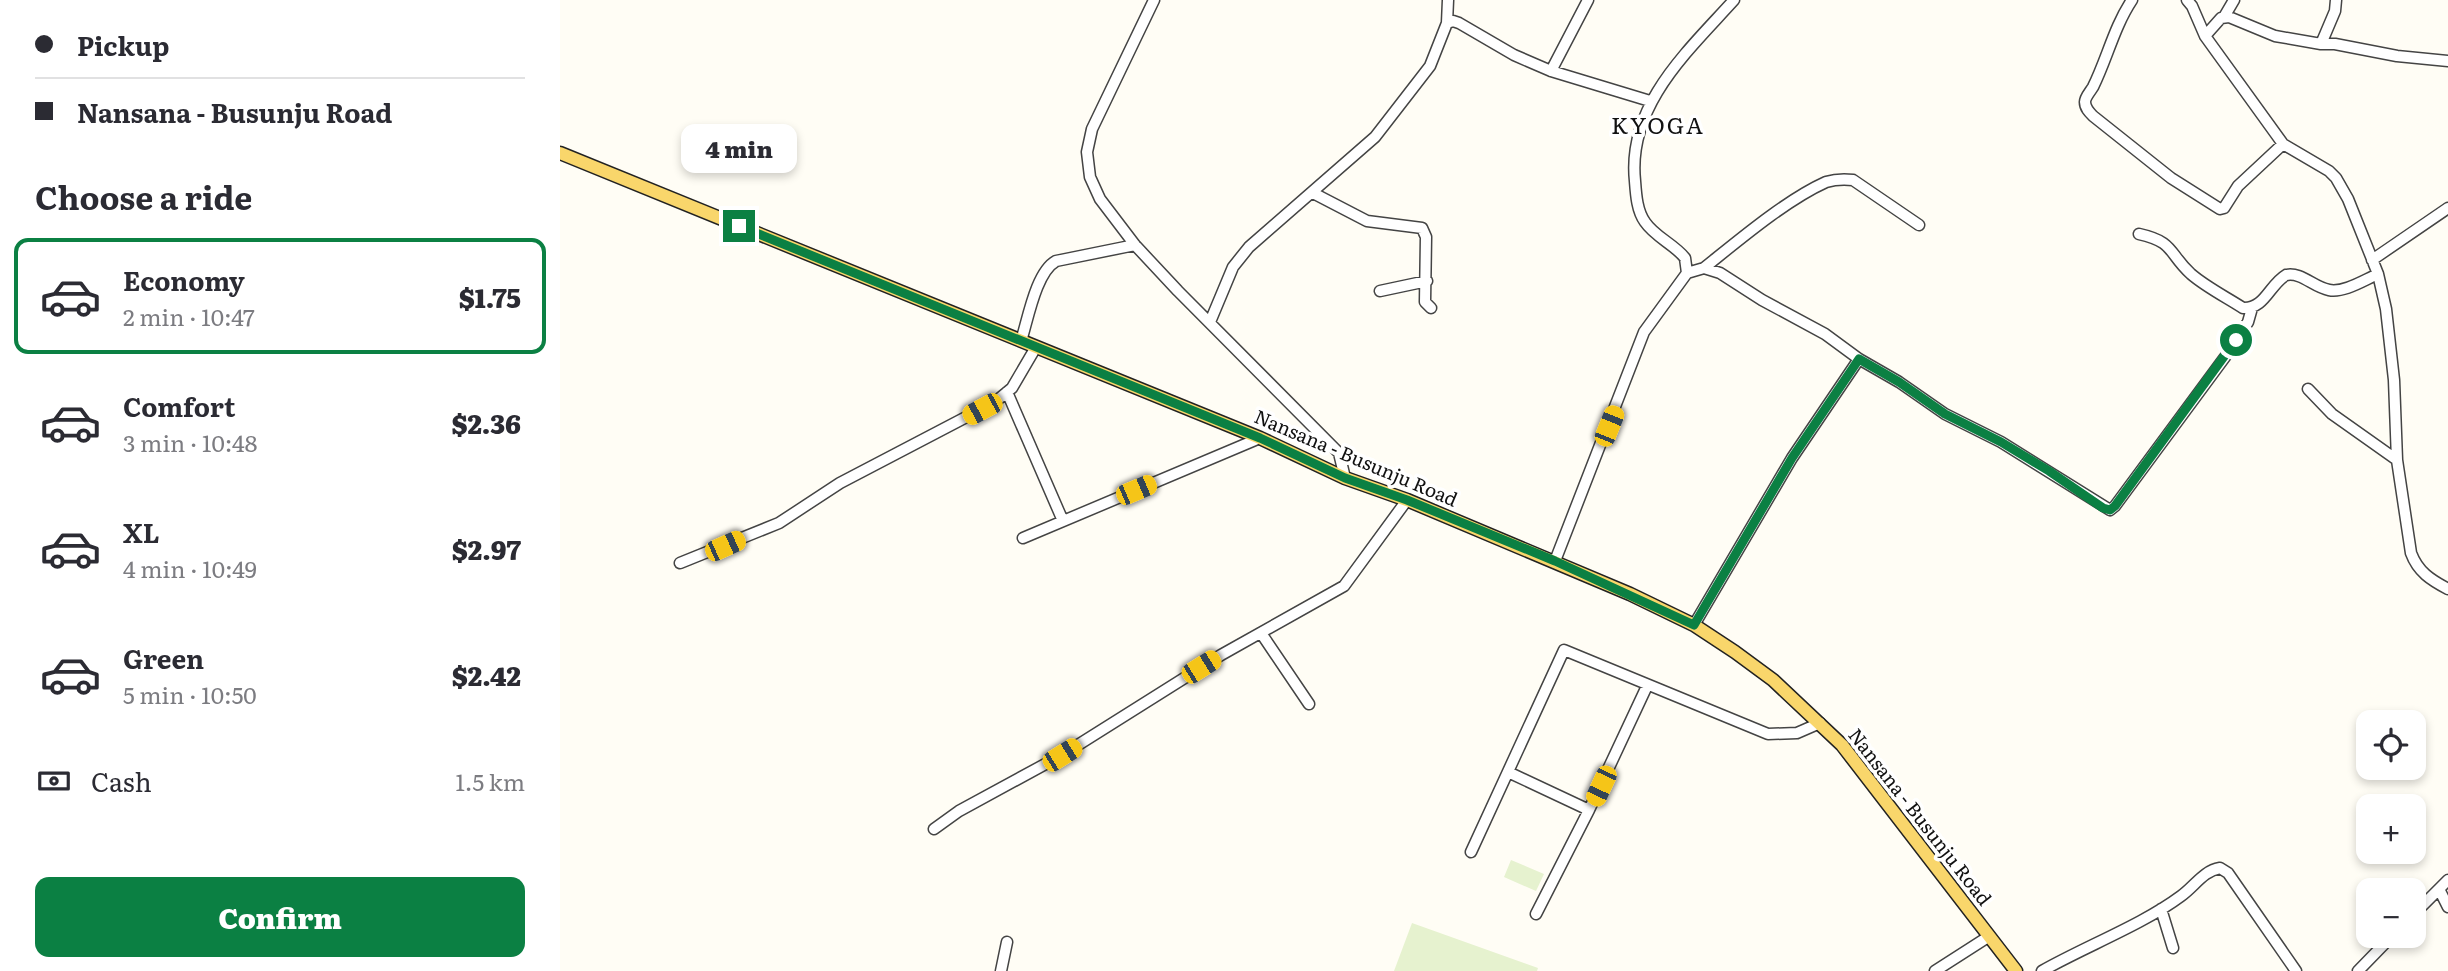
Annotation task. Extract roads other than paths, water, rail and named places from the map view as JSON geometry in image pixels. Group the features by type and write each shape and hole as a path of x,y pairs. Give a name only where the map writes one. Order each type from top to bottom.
{"main road":[{"name":"Nansana - Busunju Road","path":"560,153 1260,438 1345,478 1407,500 1555,561 1694,625 1773,680 1842,745 2016,971"}],"street":[{"path":"1154,0 1092,129 1087,152 1090,177 1100,199 1135,245 1339,453 1345,478"},
{"path":"1210,322 1233,267 1249,247 1375,137 1430,66 1447,23 1448,0"},
{"path":"1551,71 1588,0"},
{"path":"1687,273 1685,258 1645,222 1637,200 1634,175 1636,148 1650,101 1733,0"},
{"path":"2132,0 2119,20 2094,86 2087,97 2086,109 2093,116 2171,178 2220,209 2224,208 2238,186 2283,144"},
{"path":"2187,0 2205,36 2283,144 2329,171 2348,199 2378,274 2390,335 2397,460 2411,553 2416,565 2426,576 2448,589"},
{"path":"2224,18 2234,0"},
{"path":"2320,44 2335,11 2336,0"},
{"path":"2205,36 2224,18 2239,20 2275,36 2397,56 2448,61"},
{"path":"1447,23 1459,23 1514,55 1551,71 1650,101"},
{"path":"1555,561 1644,332 1687,273 1704,268 1752,229 1804,195 1840,178 1853,180 1919,225"},
{"path":"1313,193 1367,221 1422,228 1426,237 1425,302 1430,308"},
{"path":"2372,260 2448,208"},
{"path":"2139,234 2158,238 2168,245 2190,273 2243,308 2252,309"},
{"path":"1021,341 1038,286 1049,265 1056,261 1135,245"},
{"path":"1704,268 1720,273 1762,300 1825,334 1945,414 2001,442 2110,510 2225,357 2248,322 2252,309 2262,302 2272,286 2286,275 2298,275 2333,291 2378,274"},
{"path":"1380,291 1427,281"},
{"path":"680,563 779,523 840,483 995,402 1012,388 1036,347"},
{"path":"1694,625 1792,458 1859,359"},
{"path":"2308,389 2332,414 2397,460"},
{"path":"1007,392 1063,521"},
{"path":"1023,538 1260,438"},
{"path":"934,829 959,811 1062,755 1221,655 1344,586 1407,500"},
{"path":"1261,633 1309,704"},
{"path":"1471,852 1564,650 1768,734 1797,733 1819,723"},
{"path":"1536,914 1589,810 1647,686"},
{"path":"1508,772 1589,810"},
{"path":"2042,971 2161,909 2211,870 2220,868 2228,873 2296,971"},
{"path":"2426,902 2448,880"},
{"path":"2439,889 2448,907"},
{"path":"2161,909 2174,948"},
{"path":"1935,971 1989,937"},
{"path":"1001,971 1007,942"},
{"path":"2358,971 2380,948"}],"district":[{"name":"KYOGA","path":"1658,126"}]}
